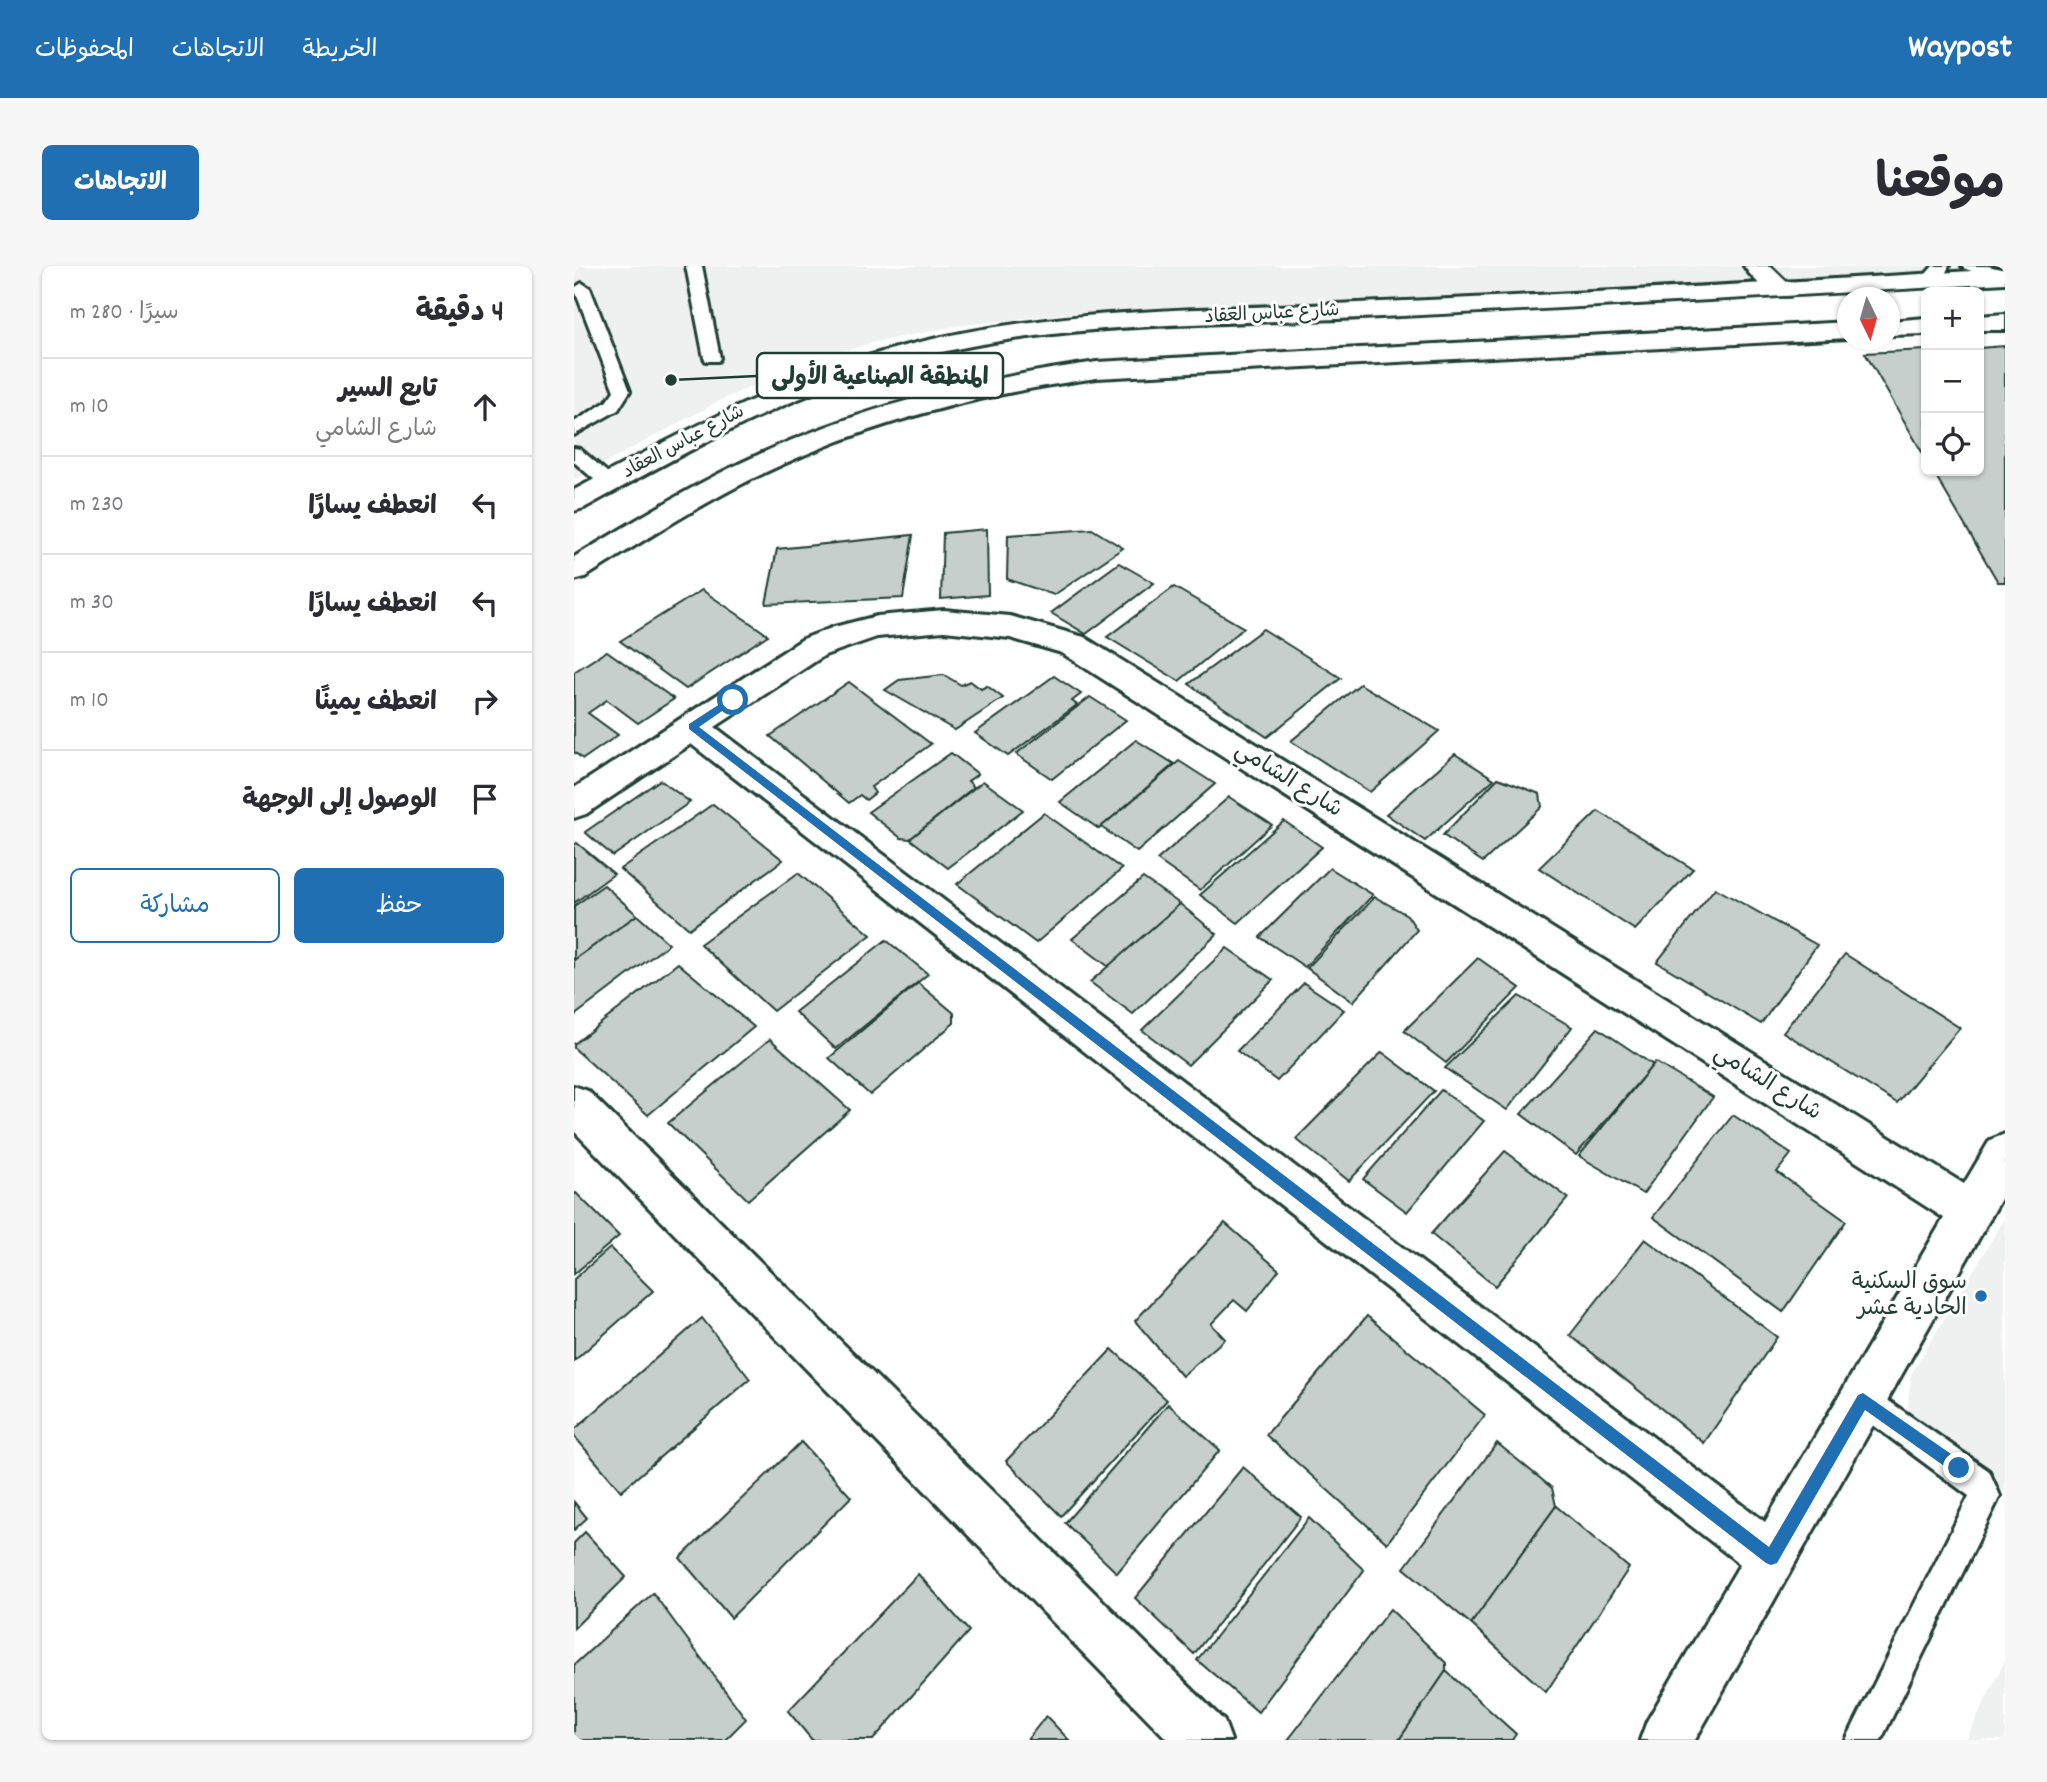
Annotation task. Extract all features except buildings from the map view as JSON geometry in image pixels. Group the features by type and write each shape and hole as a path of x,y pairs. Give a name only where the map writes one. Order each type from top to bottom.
{"street":[{"path":"1737,266 1723,293 1741,336"},
{"path":"1756,266 1783,290 1808,332"},
{"name":"شارع عباس العقاد","path":"574,502 703,431 795,389 912,352 993,335 1116,321 1783,290 1935,273 2005,276"},
{"path":"1984,323 2005,322"},
{"path":"1900,327 1921,326"},
{"name":"شارع عباس العقاد","path":"574,570 687,502 790,450 902,409 999,385 1097,370 1837,331"},
{"name":"شارع الشامي","path":"574,805 813,647 882,626 952,620 1016,626 1046,634 1073,645 1971,1212"},
{"path":"692,727 1771,1558"},
{"path":"574,1104 1205,1740"},
{"path":"1668,1739 2005,1153"}],"lane":[{"path":"694,266 712,358"},
{"path":"1970,266 2005,276"},
{"path":"574,430 612,406 622,391 582,288"},
{"path":"574,453 609,483"},
{"path":"1863,1400 1978,1482 1985,1496 1863,1740"}],"shaded area":[{"path":"574,266 2005,266 2005,269 1061,314 956,326 876,342 814,359 721,400 574,480"},
{"name":"سوق السكنية الحادية عشر","path":"2005,1218 2005,1493 1907,1420 1911,1374"},
{"path":"2005,1660 2005,1740 1966,1740"}],"place":[{"name":"المنطقة الصناعية الأولى","path":"671,380"},
{"name":"سوق السكنية الحادية عشر","path":"1981,1296"}],"route":[{"path":"733,700 692,727 1771,1558 1863,1400 1959,1468"}]}
